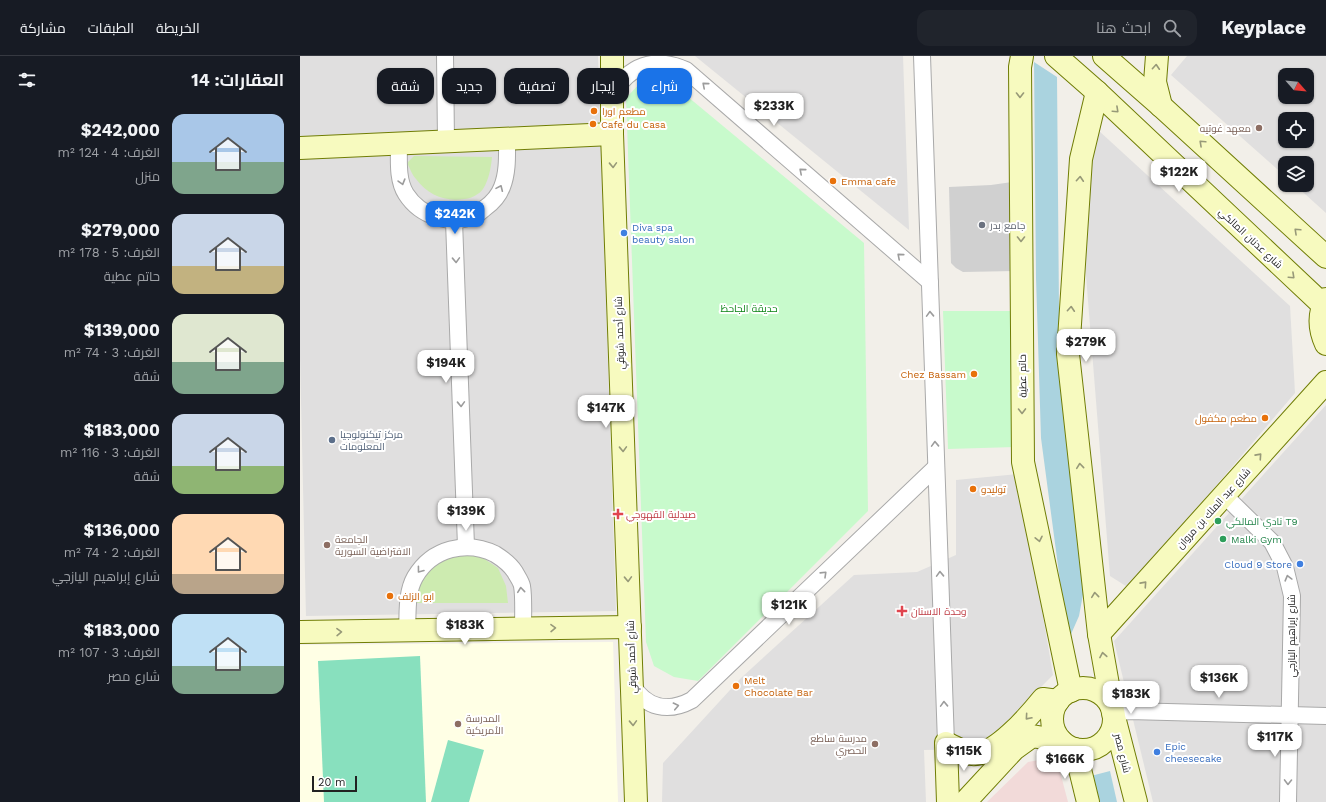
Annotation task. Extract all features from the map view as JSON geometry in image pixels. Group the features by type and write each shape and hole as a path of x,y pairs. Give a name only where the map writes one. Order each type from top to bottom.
{"street":[{"path":"445,56 446,141"},
{"name":"شارع أحمد شوقي","path":"612,56 612,68"},
{"path":"922,56 948,802"},
{"name":"حاتم عطية","path":"1022,56 1020,67 1023,462 1065,696"},
{"name":"شارع عدنان المالكي","path":"1056,56 1097,92 1324,302"},
{"path":"1157,56 1156,82 1161,106"},
{"path":"1115,58 1161,106 1326,257"},
{"path":"629,73 637,68 649,64 662,63 675,65 686,70 930,282"},
{"path":"1097,92 1081,159 1068,354 1100,634"},
{"name":"شارع أحمد شوقي","path":"611,104 636,802"},
{"path":"300,148 612,134"},
{"path":"399,144 400,179 406,194 418,208 437,218 454,221 475,216 491,204 502,188 506,169 507,139"},
{"path":"454,221 466,546"},
{"path":"1324,302 1320,322 1323,338 1326,344"},
{"name":"شارع عبد الملك بن مروان","path":"1100,634 1326,382"},
{"path":"632,685 643,698 658,706 676,707 692,700 936,467"},
{"name":"شارع إبراهيم اليازجي","path":"1224,495 1272,542 1285,567 1290,582 1292,596 1288,802"},
{"path":"407,630 408,596 415,577 425,563 446,550 466,546 485,549 502,558 512,568 522,585 523,629"},
{"path":"300,632 630,627"},
{"name":"شارع مصر","path":"1100,634 1113,713 1136,802"},
{"path":"946,743 971,754 983,753 993,748 1019,726 1043,699 1065,696 1080,689 1089,689 1097,692 1107,701 1113,713 1113,724 1110,733 1104,742 1096,748 1086,750 1032,736 1014,749 965,802"},
{"path":"1065,696 1054,709 1052,717 1053,726 1056,734 1068,745 1088,802"},
{"path":"1113,713 1129,711 1326,716"}],"shaded area":[{"path":"300,56 598,56 598,68 577,68 577,104 600,104 616,611 306,616 300,356"},
{"path":"695,56 903,56 909,230"},
{"path":"1187,56 1326,56 1326,213 1303,192 1314,192 1314,156 1278,156 1278,170 1171,75"},
{"path":"1098,130 1290,306 1295,393 1129,588 1110,576 1077,163"},
{"name":"جامع بدر","path":"1012,182 1015,271 963,272 956,268 951,263 949,187 991,185"},
{"path":"1326,405 1326,802 1153,802 1114,641"},
{"path":"1019,474 1053,675 979,749 924,750 926,802 662,802 663,763 741,678 854,575 917,572 956,555 956,480"},
{"name":"المدرسة الأمريكية","path":"613,642 618,802 300,802 300,645"},
{"path":"1050,758 1059,768 1068,802 987,802 1028,762"}],"green space":[{"name":"حديقة الجاحظ","path":"637,86 637,104 692,104 692,100 864,243 868,511 698,681 674,677 654,666 646,642 626,104 629,104 629,95"},
{"path":"414,156 492,157 488,178 482,191 472,197 457,200 437,196 421,185 413,176 407,163"},
{"path":"943,311 1011,311 1015,447 948,449"},
{"path":"461,555 480,556 498,568 506,586 508,603 414,603 415,594 427,569 444,559"},
{"path":"420,656 426,802 324,802 318,661"},
{"path":"448,740 484,750 469,802 431,802"}],"water":[{"path":"1034,62 1057,77 1059,310 1068,436 1087,573 1079,616 1068,641 1041,438 1036,278"},
{"path":"1110,771 1117,802 1094,802 1087,777"}],"place":[{"name":"مطعم اورا","path":"594,111"},
{"name":"Cafe du Casa","path":"593,124"},
{"name":"معهد غوتيه","path":"1259,128"},
{"name":"Emma cafe","path":"833,181"},
{"name":"جامع بدر","path":"982,225"},
{"name":"Diva spa beauty salon","path":"624,233"},
{"name":"Chez Bassam","path":"974,374"},
{"name":"مطعم مكفول","path":"1265,418"},
{"name":"مركز تيكنولوجيا المعلومات","path":"332,440"},
{"name":"توليدو","path":"973,489"},
{"name":"صيدلية القهوجي","path":"618,514"},
{"name":"نادي المالكي T9","path":"1218,521"},
{"name":"Malki Gym","path":"1223,539"},
{"name":"الجامعة الافتراضية السورية","path":"327,545"},
{"name":"Cloud 9 Store","path":"1300,564"},
{"name":"ابو الزلف","path":"390,596"},
{"name":"وحدة الاسنان","path":"902,611"},
{"name":"Melt Chocolate Bar","path":"736,686"},
{"name":"المدرسة الأمريكية","path":"458,724"},
{"name":"مدرسة ساطع الحصري","path":"875,744"},
{"name":"Epic cheesecake","path":"1157,752"}]}
